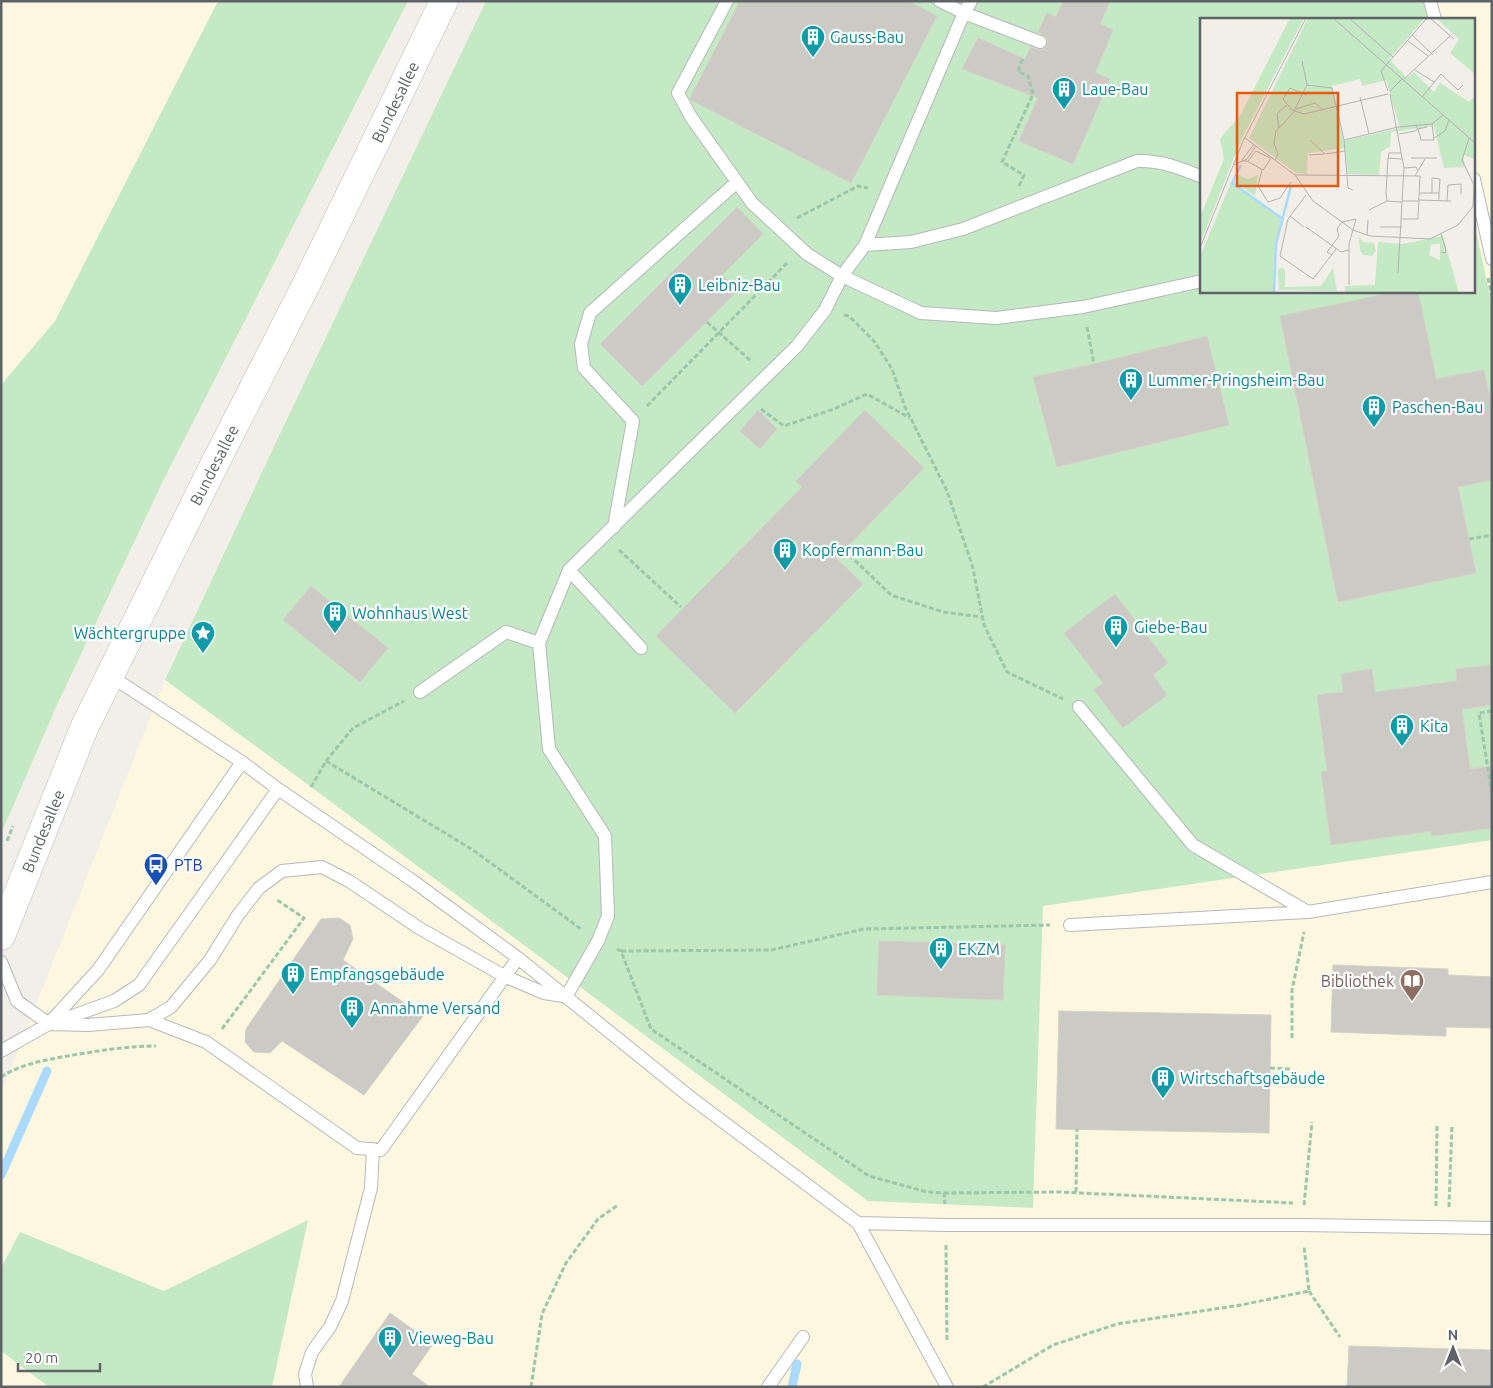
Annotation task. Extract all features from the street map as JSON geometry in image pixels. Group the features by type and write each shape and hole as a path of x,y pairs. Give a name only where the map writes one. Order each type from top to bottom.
{"main road":[{"name":"Bundesallee","path":"1,936 84,726 306,285 444,1"}],"lane":[{"path":"727,1 678,93 691,117 752,203 807,254 842,276 921,313 996,318 1083,307 1200,281"},
{"path":"940,1 964,13 1035,40"},
{"path":"566,997 598,941 608,916 605,836 550,749 539,642 569,570 797,346 825,310 842,276 865,245 964,13 971,1"},
{"path":"1430,1 1435,18"},
{"path":"865,245 911,242 954,232 1137,162 1149,160 1173,165 1200,176"},
{"path":"614,527 632,421 584,368 581,344 590,313 737,182"},
{"path":"1476,186 1492,259"},
{"path":"569,570 641,648"},
{"path":"420,692 506,632 539,642"},
{"path":"109,675 242,762 278,789 413,881 518,958 690,1097 858,1224 947,1387"},
{"path":"1079,707 1193,845 1308,912"},
{"path":"49,1024 98,970 242,762"},
{"path":"1,1051 49,1024 114,1000 139,985 278,789"},
{"path":"149,1020 171,1007 210,960 238,915 259,888 282,872 322,867 349,881 419,928 506,977 544,993 566,997"},
{"path":"1070,925 1308,912 1492,882"},
{"path":"1,962 17,1001 49,1024 88,1025 149,1020 206,1042 357,1148 381,1150 518,958"},
{"path":"307,1387 305,1374 312,1352 330,1327 342,1302 370,1188 373,1149"},
{"path":"858,1224 1302,1225 1492,1228"},
{"path":"768,1387 803,1337"}],"path":[{"path":"1010,211 1011,202 1024,175 1002,162 1033,94 1028,76 1018,71 1035,40"},
{"path":"779,228 858,186 888,192"},
{"path":"632,421 801,248"},
{"path":"1083,307 1094,364"},
{"path":"825,310 849,316 874,341 892,369 905,407 947,491 973,568 984,625 1007,672 1079,707"},
{"path":"707,322 767,375"},
{"path":"745,397 784,426 834,409 867,394 910,418"},
{"path":"1469,540 1492,535"},
{"path":"604,536 681,606"},
{"path":"844,550 891,595 943,612 982,617"},
{"path":"301,804 326,761 353,728 420,692"},
{"path":"1492,711 1479,713 1492,794"},
{"path":"326,761 473,850 598,941 620,951 771,950 864,929 1070,925"},
{"path":"1292,1038 1292,990 1308,912"},
{"path":"620,951 651,1029 869,1176 927,1192 1076,1192 1293,1202 1302,1225"},
{"path":"1270,1068 1292,1069"},
{"path":"1312,1122 1302,1225 1309,1290 1340,1337"},
{"path":"1438,1124 1442,1227"},
{"path":"1442,1227 1452,1125"},
{"path":"1076,1192 1077,1129"},
{"path":"944,1193 947,1342 951,1350"},
{"path":"531,1387 542,1314 566,1263 598,1219 618,1205"},
{"path":"983,1387 1053,1345 1117,1324 1241,1305 1309,1290"}],"shaded area":[{"path":"1,1 408,1 163,481 57,705 1,834"},
{"path":"486,1 1492,1 1492,1387 1,1387 1,1093 165,680"}],"green space":[{"path":"218,1 408,1 163,481 57,705 1,834 1,385 55,321"},
{"path":"486,1 1429,1 1433,18 1200,18 1200,292 1476,292 1476,230 1492,306 1492,840 1043,906 1033,1208 868,1201 165,680"},
{"path":"308,1220 272,1387 49,1387 1,1351 1,1268 20,1232 164,1291"}],"building":[{"name":"Gauss-Bau","path":"740,1 909,1 937,16 851,183 691,100 690,98"},
{"name":"Laue-Bau","path":"1063,1 1110,1 1100,24 1113,30 1095,73 1110,79 1073,164 1019,141 1038,98 962,69 978,38 1025,59 1031,47 1041,50 1045,49 1048,40 1038,32 1047,13 1056,17"},
{"name":"Leibniz-Bau","path":"737,207 763,234 722,275 738,290 642,386 600,344"},
{"name":"Paschen-Bau","path":"1395,292 1418,292 1436,379 1484,370 1492,407 1492,480 1458,487 1476,573 1338,602 1280,316"},
{"name":"Lummer-Pringsheim-Bau","path":"1207,336 1229,425 1057,467 1033,377"},
{"path":"758,410 777,429 760,449 740,431"},
{"name":"Kopfermann-Bau","path":"865,410 924,468 836,558 863,584 735,713 656,636 802,487 796,481"},
{"name":"Wohnhaus West","path":"311,586 388,648 360,682 283,620"},
{"name":"Giebe-Bau","path":"1115,594 1168,663 1153,675 1167,695 1123,728 1094,690 1103,683 1064,633"},
{"name":"Kita","path":"1492,665 1492,705 1462,709 1470,769 1492,766 1492,828 1432,836 1431,831 1331,845 1321,772 1327,771 1317,695 1343,692 1341,674 1372,669 1375,692 1457,681 1456,669"},
{"name":"Annahme Versand","path":"339,918 350,925 353,939 343,960 423,1016 364,1095 282,1041 270,1053 254,1052 245,1042 246,1029 321,919"},
{"name":"EKZM","path":"879,941 1005,945 1003,1000 877,995"},
{"name":"Bibliothek","path":"1333,965 1448,969 1448,975 1492,977 1492,1028 1446,1027 1446,1036 1331,1032"},
{"name":"Wirtschaftsgebäude","path":"1059,1011 1271,1015 1269,1133 1056,1129"},
{"name":"Vieweg-Bau","path":"390,1313 433,1344 412,1374 430,1387 339,1387"},
{"path":"1349,1346 1492,1350 1492,1387 1347,1387"}],"waterway":[{"path":"1,1175 47,1071"},
{"path":"792,1387 797,1364"}],"place":[{"name":"Gauss-Bau","path":"813,58"},
{"name":"Laue-Bau","path":"1064,110"},
{"name":"Leibniz-Bau","path":"680,306"},
{"name":"Lummer-Pringsheim-Bau","path":"1131,401"},
{"name":"Paschen-Bau","path":"1374,428"},
{"name":"Kopfermann-Bau","path":"785,571"},
{"name":"Wohnhaus West","path":"335,634"},
{"name":"Giebe-Bau","path":"1116,648"},
{"name":"Wächtergruppe","path":"203,654"},
{"name":"Kita","path":"1402,747"},
{"name":"PTB","path":"156,886"},
{"name":"EKZM","path":"941,970"},
{"name":"Empfangsgebäude","path":"293,995"},
{"name":"Bibliothek","path":"1412,1002"},
{"name":"Annahme Versand","path":"352,1029"},
{"name":"Wirtschaftsgebäude","path":"1163,1099"},
{"name":"Vieweg-Bau","path":"390,1359"}]}
